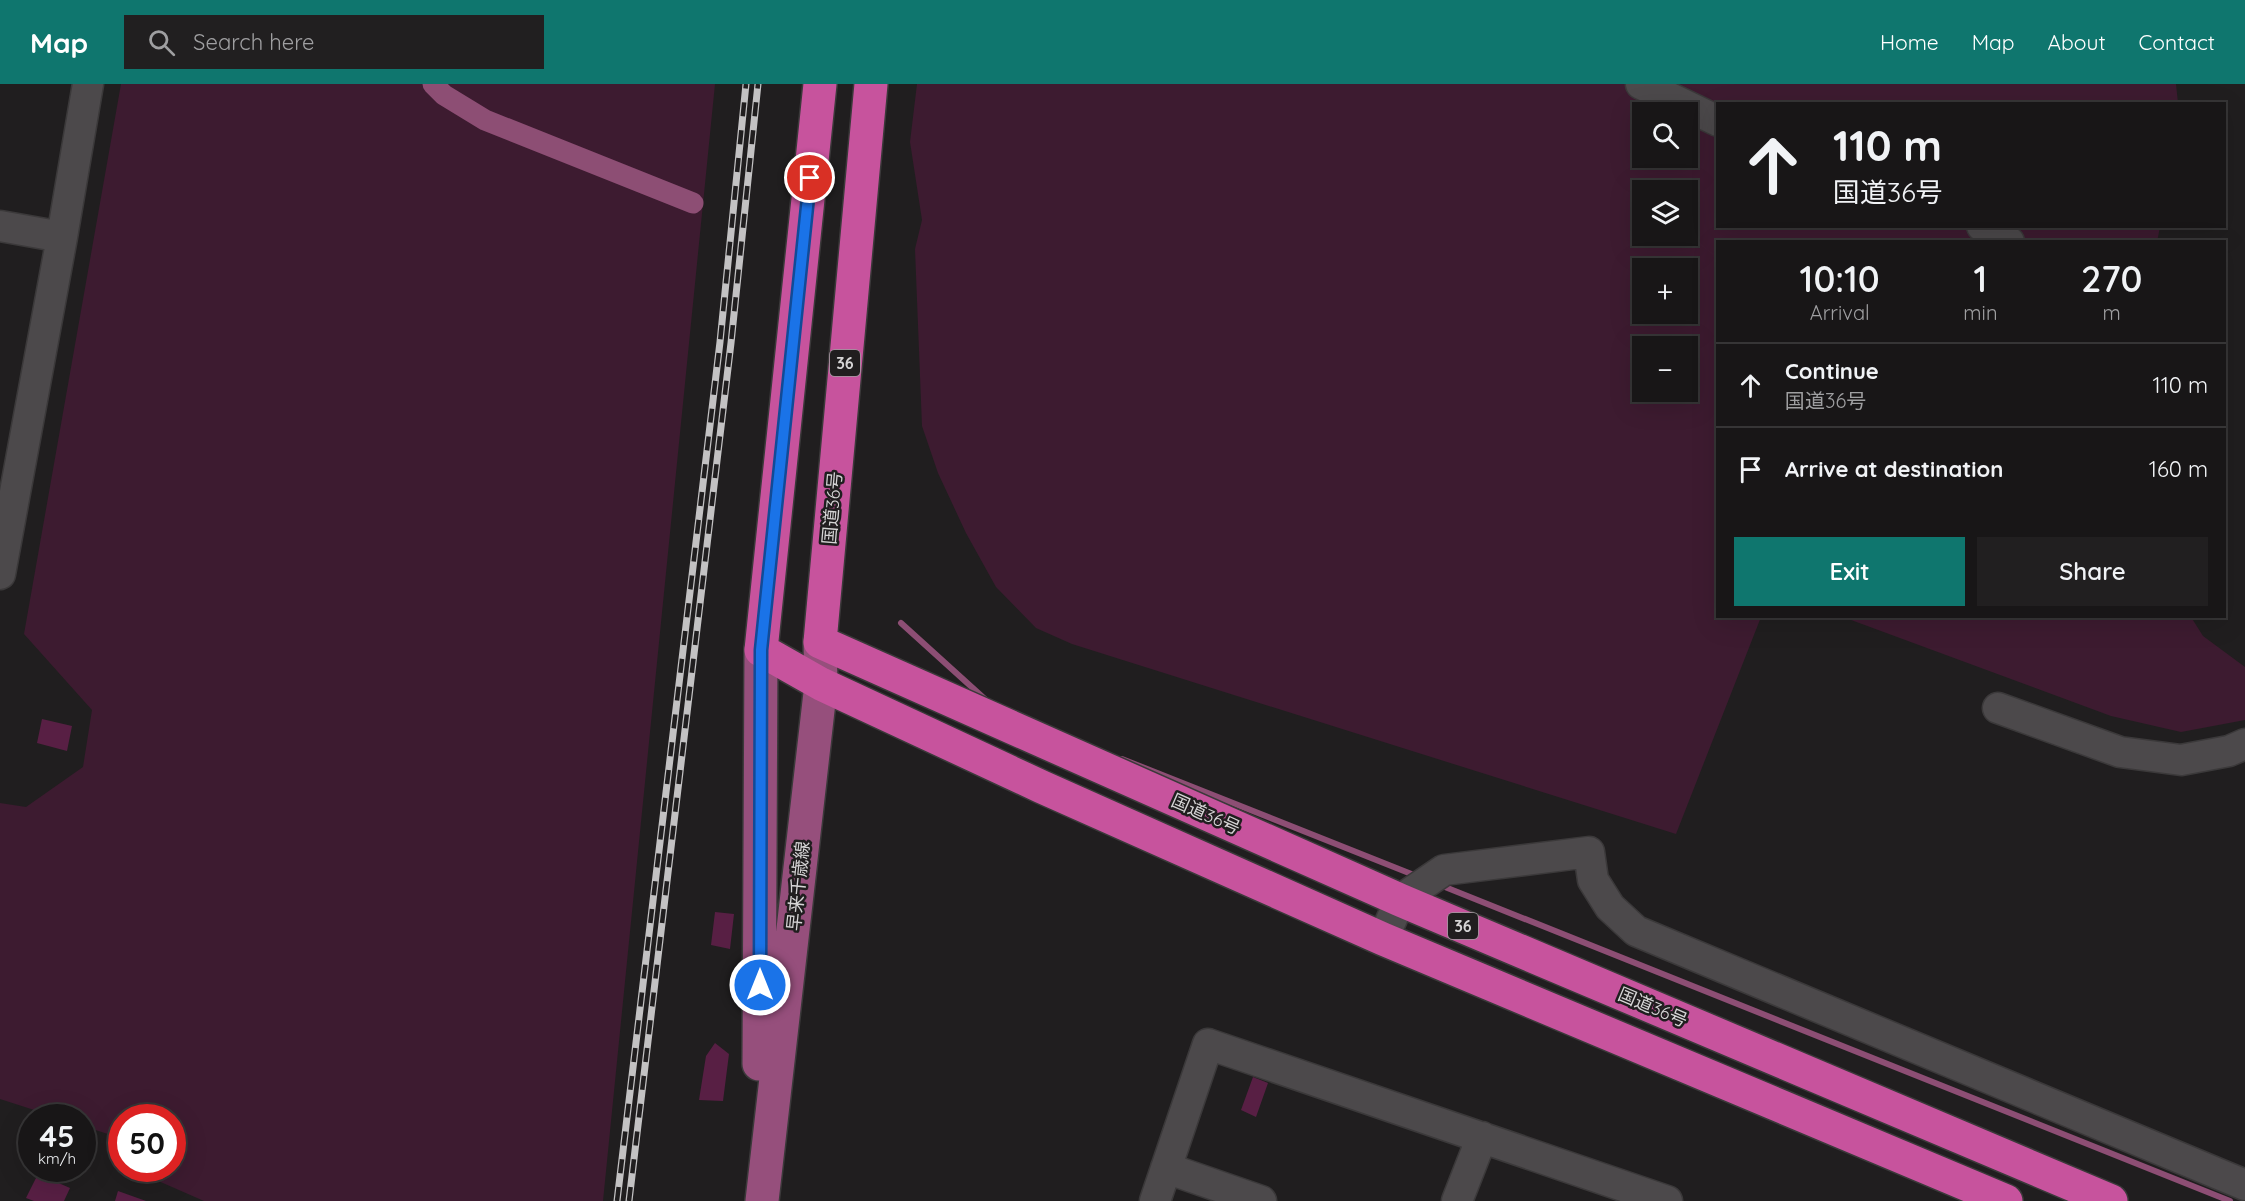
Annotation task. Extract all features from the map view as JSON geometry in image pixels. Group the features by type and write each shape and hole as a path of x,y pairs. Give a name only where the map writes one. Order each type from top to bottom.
{"highway":[{"path":"820,84 761,650 820,642"},
{"name":"国道36号","path":"871,84 820,642 1400,900 2111,1201"},
{"name":"36","path":"761,650 821,684 1042,787 1383,939 2006,1201"}],"main road":[{"name":"早来千歳線","path":"761,1201 821,684 820,642"},
{"name":"早来千歳線","path":"761,650 761,1201"}],"street":[{"path":"0,574 88,84"},
{"path":"1641,84 1716,121"},
{"path":"0,226 62,237"},
{"path":"1985,228 2005,240"},
{"path":"1998,708 2120,752 2181,760 2229,751 2245,744"},
{"path":"1383,939 1400,900 1444,870 1589,852 1593,880 1610,907 1636,931 2245,1185"},
{"path":"1155,1201 1208,1044 1482,1137 1617,1192 1667,1201"},
{"path":"1457,1201 1482,1137"},
{"path":"1166,1168 1261,1201"}],"shaded area":[{"path":"121,84 715,84 603,1201 204,1201 161,1182 186,1182 186,1104 108,1104 108,1134 96,1130 96,1104 18,1105 0,1099 0,803 26,807 83,767 92,710 24,634"},
{"path":"917,84 1626,84 1663,102 1632,102 1632,168 1698,168 1698,120 1716,129 1716,228 1963,228 1986,240 1716,240 1716,618 1761,618 1676,834 1072,644 1036,628 996,587 966,533 938,473 922,426 915,249 922,220 910,142"},
{"path":"1652,84 2176,84 2178,102 1716,102 1716,117 1698,108 1698,102 1686,102"},
{"path":"2001,228 2160,228 2157,240 2022,240"},
{"path":"1846,618 2192,618 2203,636 2245,667 2245,720 2181,732 2111,716"}],"building":[{"path":"42,719 72,726 67,751 37,743"},
{"path":"715,912 734,914 730,949 711,945"},
{"path":"715,1043 729,1054 723,1101 699,1100 706,1056"},
{"path":"1253,1077 1268,1083 1256,1117 1241,1110"},
{"path":"34,1182 56,1182 70,1188 64,1201 34,1201 26,1198"},
{"path":"118,1191 146,1201 115,1201"}],"waterway":[{"path":"433,84 444,95 485,120 693,203"},
{"path":"901,623 986,700"},
{"path":"1122,759 1419,877"},
{"path":"1440,885 2230,1201"}],"railway":[{"path":"617,1201 720,342 746,84"},
{"path":"629,1201 731,343 758,84"}],"route":[{"path":"760,985 761,650 810,178"}]}
